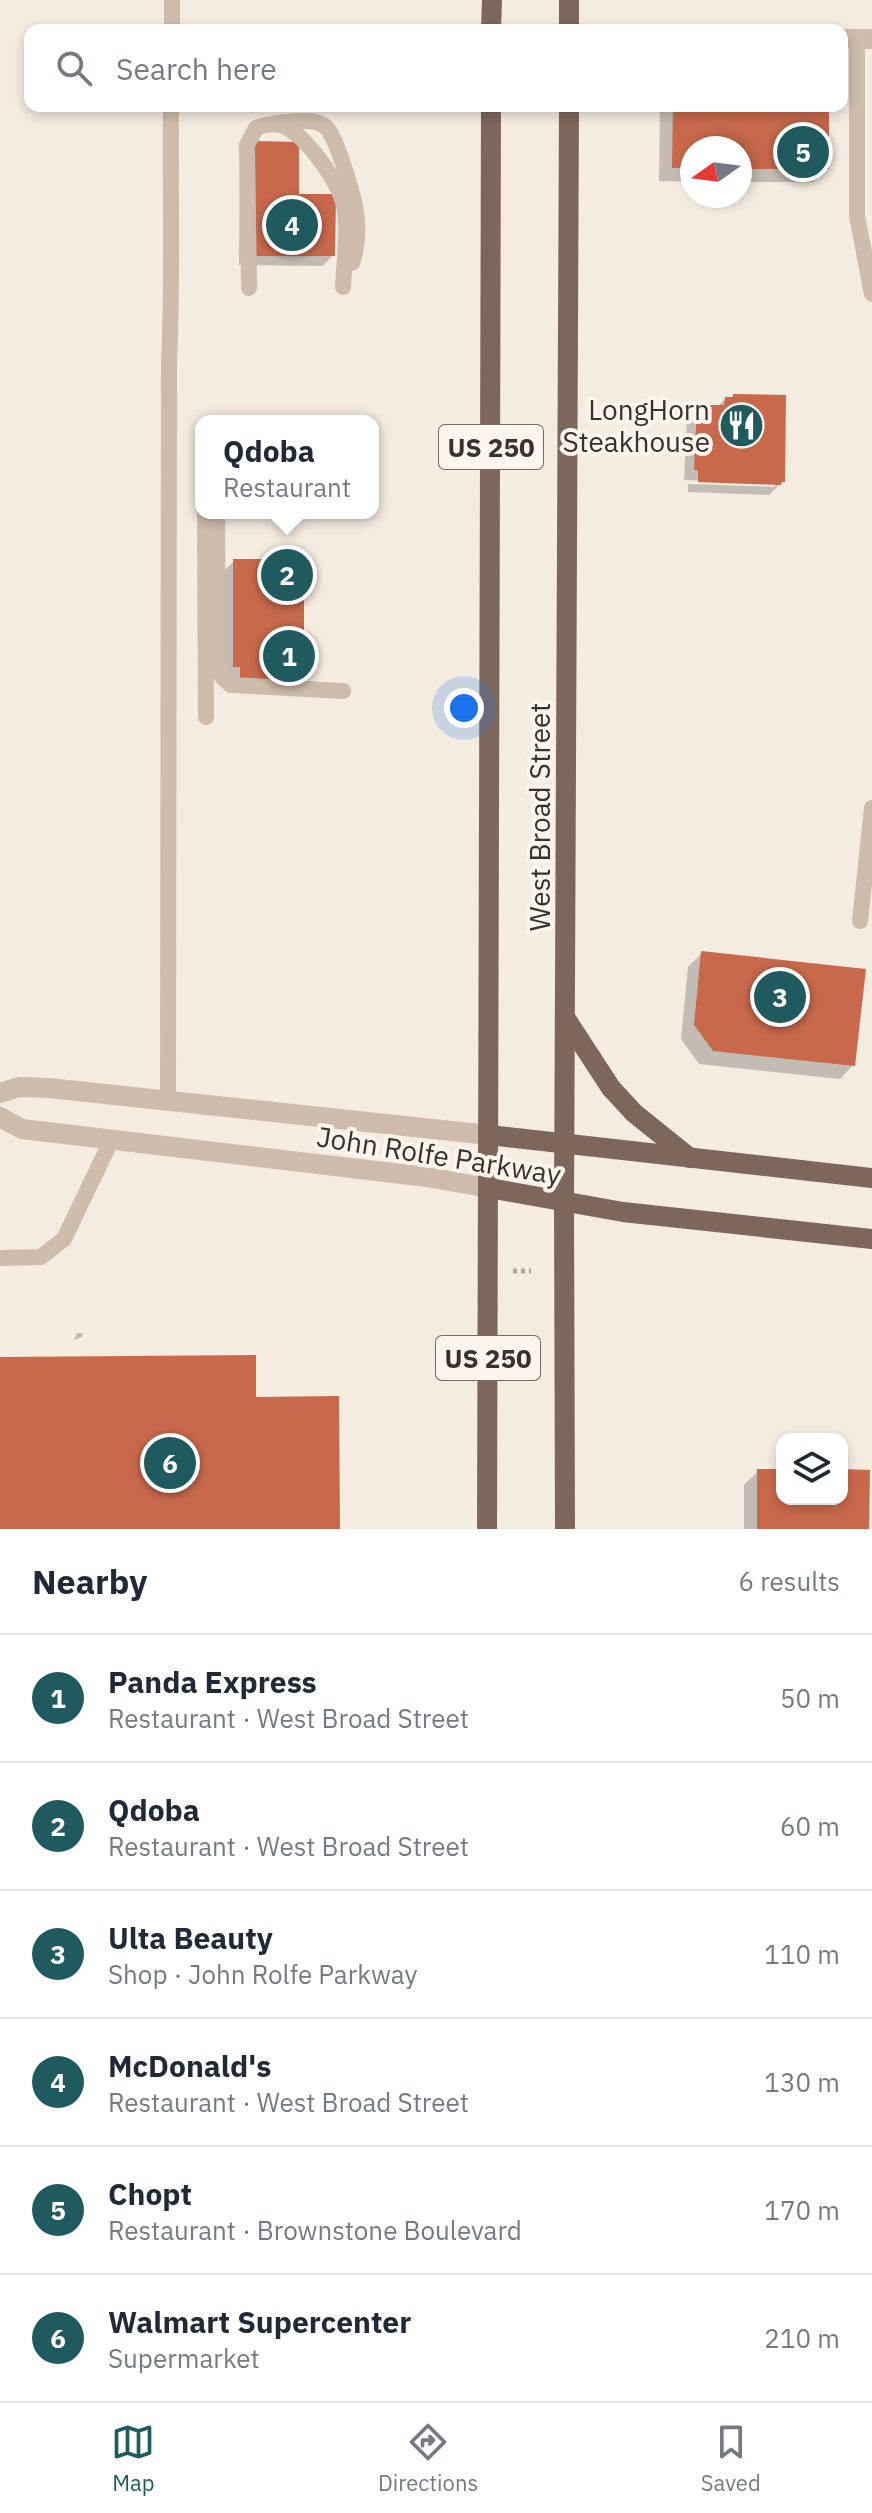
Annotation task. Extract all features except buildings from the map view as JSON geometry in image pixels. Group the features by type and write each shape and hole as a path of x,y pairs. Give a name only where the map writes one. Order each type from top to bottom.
{"main road":[{"path":"491,24 492,0"},
{"path":"569,0 569,24"},
{"name":"West Broad Street","path":"487,1529 491,112"},
{"name":"West Broad Street","path":"565,1529 569,112"},
{"path":"566,1019 611,1088 634,1113 690,1158"},
{"name":"John Rolfe Parkway","path":"489,1135 872,1178"},
{"name":"John Rolfe Parkway","path":"489,1188 623,1212 872,1239"}],"street":[{"name":"John Rolfe Parkway","path":"0,1093 19,1087 489,1135"},
{"name":"John Rolfe Parkway","path":"0,1117 22,1129 489,1188"}],"lane":[{"path":"172,0 172,24"},
{"path":"857,39 857,216 872,294"},
{"path":"168,1100 171,112"},
{"path":"249,288 247,145 256,128 270,123 312,122 325,126 334,140 355,197 358,228 354,257 343,287 344,206 327,170 307,146 286,127 270,123"},
{"path":"205,519 206,717"},
{"path":"217,519 218,664 222,677 231,685 343,691"},
{"path":"860,921 872,808"},
{"path":"0,1258 41,1257 64,1239 111,1141"}],"path":[{"path":"513,1271 531,1271"}],"place":[{"name":"Chopt","path":"803,152"},
{"name":"McDonald's","path":"292,225"},
{"name":"LongHorn Steakhouse","path":"741,425"},
{"name":"Qdoba","path":"287,575"},
{"name":"Panda Express","path":"289,656"},
{"name":"Ulta Beauty","path":"780,997"},
{"name":"Walmart Supercenter","path":"170,1463"}]}
